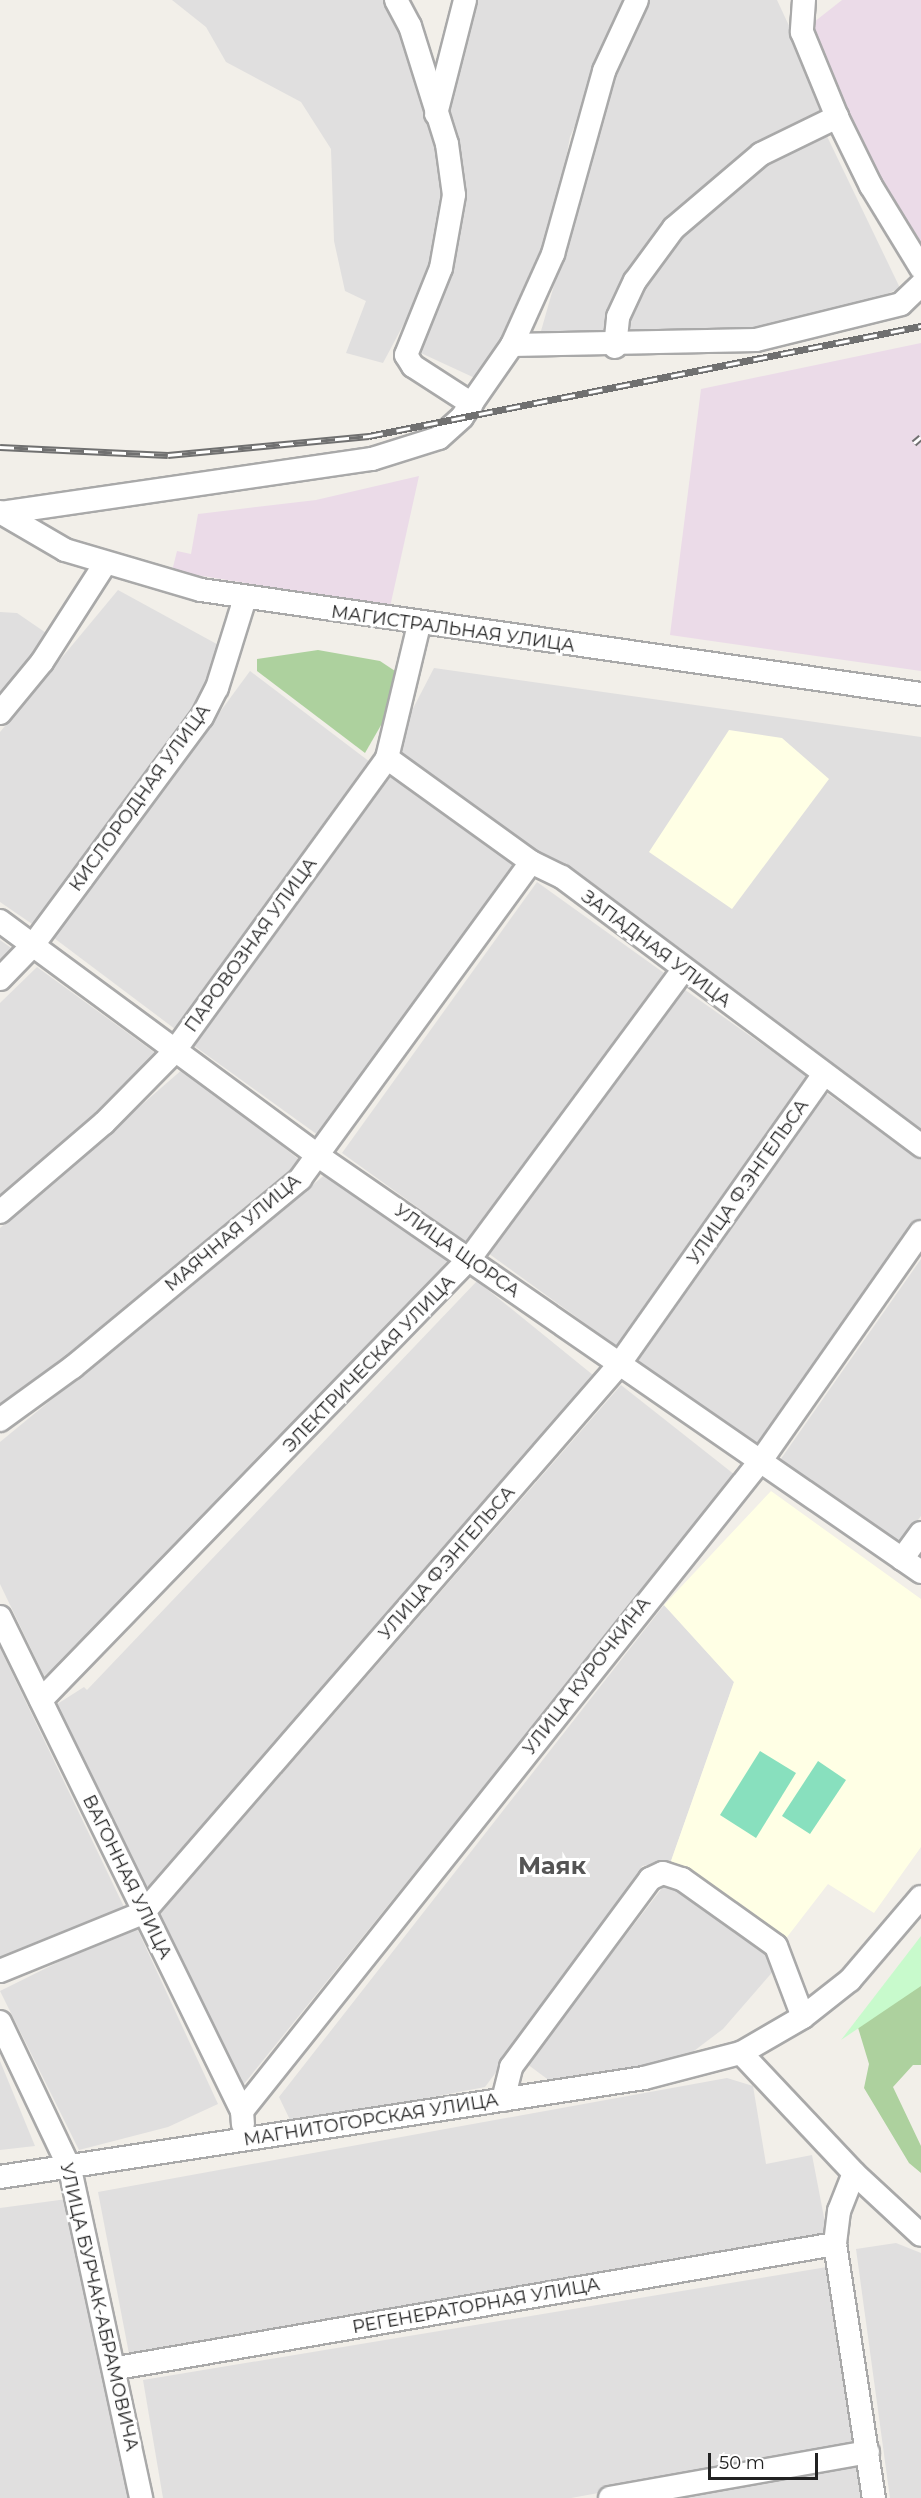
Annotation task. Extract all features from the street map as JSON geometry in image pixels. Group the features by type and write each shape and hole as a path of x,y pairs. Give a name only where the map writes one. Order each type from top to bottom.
{"street":[{"path":"396,0 410,26 447,144 454,195 441,268 406,355 413,366 472,404"},
{"path":"436,114 465,0"},
{"path":"0,513 372,459 439,438 472,404 512,345 553,254 604,71 637,0"},
{"path":"804,0 802,32 837,117 871,186 921,268"},
{"path":"615,347 618,317 635,280 674,228 761,154 837,117"},
{"path":"512,345 615,347 756,340 901,304 921,285"},
{"name":"МАГИСТРАЛЬНАЯ УЛИЦА","path":"0,513 47,541 105,564 245,598 419,625 921,694"},
{"path":"0,713 42,662 105,564"},
{"name":"КИСЛОРОДНАЯ УЛИЦА","path":"0,979 33,945 202,717 218,688 245,598"},
{"name":"ПАРОВОЗНАЯ УЛИЦА","path":"0,1212 104,1123 173,1053 387,758 419,625"},
{"name":"ЗАПАДНАЯ УЛИЦА","path":"387,758 531,862 562,878 921,1146"},
{"name":"МАЯЧНАЯ УЛИЦА","path":"0,1420 73,1367 300,1179 531,862"},
{"name":"УЛИЦА ЩОРСА","path":"0,921 173,1053 317,1155 470,1258 618,1366 762,1460 921,1572"},
{"name":"ЭЛЕКТРИЧЕСКАЯ УЛИЦА","path":"41,1700 470,1258 683,970"},
{"name":"УЛИЦА Ф.ЭНГЕЛЬСА","path":"0,1971 143,1912 618,1366 824,1074"},
{"name":"УЛИЦА КУРОЧКИНА","path":"242,2111 762,1460 921,1232"},
{"path":"902,1559 921,1533"},
{"name":"ВАГОННАЯ УЛИЦА","path":"0,1617 242,2111 244,2139"},
{"path":"502,2100 511,2067 650,1879 663,1873 682,1879 776,1946 803,2017"},
{"name":"МАГНИТОГОРСКАЯ УЛИЦА","path":"0,2178 70,2169 244,2139 644,2078 741,2053 803,2017 865,1965 921,1897"},
{"name":"УЛИЦА БУРЧАК-АБРАМОВИЧА","path":"0,2022 70,2169 117,2368 141,2498"},
{"path":"741,2053 854,2173 921,2235"},
{"path":"854,2173 839,2211 835,2244 874,2498"},
{"name":"РЕГЕНЕРАТОРНАЯ УЛИЦА","path":"117,2368 835,2244"},
{"path":"610,2498 868,2452"}],"shaded area":[{"path":"172,0 398,0 442,145 447,198 434,267 383,363 346,353 366,301 345,291 334,241 331,149 301,102 226,62 206,27"},
{"path":"472,0 628,0 570,137 548,255 502,351 477,379 410,348 447,262 449,117"},
{"path":"648,0 777,0 831,116 762,146 708,182 627,278 603,342 541,331 609,92"},
{"path":"842,0 921,0 921,242 857,144 809,26"},
{"path":"824,130 900,288 865,304 772,328 622,337 626,303 668,241 759,161"},
{"path":"921,343 921,671 670,635 701,389"},
{"path":"419,476 390,607 172,571 177,551 191,554 198,514 316,500"},
{"path":"118,590 224,648 184,725 35,926 0,902 0,732"},
{"path":"0,612 17,613 52,637 0,705"},
{"path":"434,668 921,737 921,1130 393,747"},
{"path":"250,671 370,762 175,1029 54,938"},
{"path":"729,730 782,738 829,779 732,909 649,852"},
{"path":"391,775 518,868 322,1138 193,1045"},
{"path":"537,882 664,973 470,1245 342,1153"},
{"path":"0,940 14,950 0,963"},
{"path":"37,967 158,1055 129,1091 0,1198 0,1003"},
{"path":"681,987 811,1079 619,1348 488,1253"},
{"path":"184,1068 302,1162 0,1410 0,1228"},
{"path":"822,1090 921,1160 921,1218 762,1448 632,1361"},
{"path":"327,1173 452,1262 94,1634 44,1676 0,1584 0,1442"},
{"path":"921,1259 921,1516 897,1548 778,1463"},
{"path":"477,1281 593,1375 155,1887 136,1885 51,1708 84,1687 87,1690"},
{"path":"621,1385 735,1475 244,2084 159,1915"},
{"path":"771,1491 921,1599 921,1847 874,1913 828,1884 784,1941 671,1861 734,1682 664,1605"},
{"path":"664,1605 734,1682 671,1861 642,1866 635,1886 485,2087 292,2124 279,2097"},
{"path":"0,1648 125,1909 0,1960"},
{"path":"666,1883 683,1889 768,1950 776,1968 723,2029 682,2060 554,2084 527,2064"},
{"path":"135,1924 218,2104 168,2127 79,2150 0,1991"},
{"path":"0,2061 35,2146 0,2150"},
{"path":"727,2078 753,2086 766,2164 812,2155 828,2238 130,2359 98,2192"},
{"path":"67,2199 129,2498 0,2498 0,2208"},
{"path":"896,2243 921,2253 921,2498 890,2498 856,2249"},
{"path":"827,2267 857,2446 571,2498 163,2498 143,2380"},
{"path":"855,2462 864,2498 634,2498"}],"green space":[{"path":"318,650 380,661 395,671 388,713 365,753 257,671 257,659"},
{"path":"760,1751 796,1773 756,1838 720,1815"},
{"path":"818,1761 846,1780 810,1834 782,1816"},
{"path":"921,1936 921,1986 841,2040"},
{"path":"921,1947 921,2065 913,2065 893,2087 921,2146 921,2173 909,2163 864,2088 869,2064 856,2021"}],"railway":[{"path":"0,447 168,455 369,436 921,326"},
{"path":"914,443 921,437"}],"district":[{"name":"Маяк","path":"552,1866"}]}
